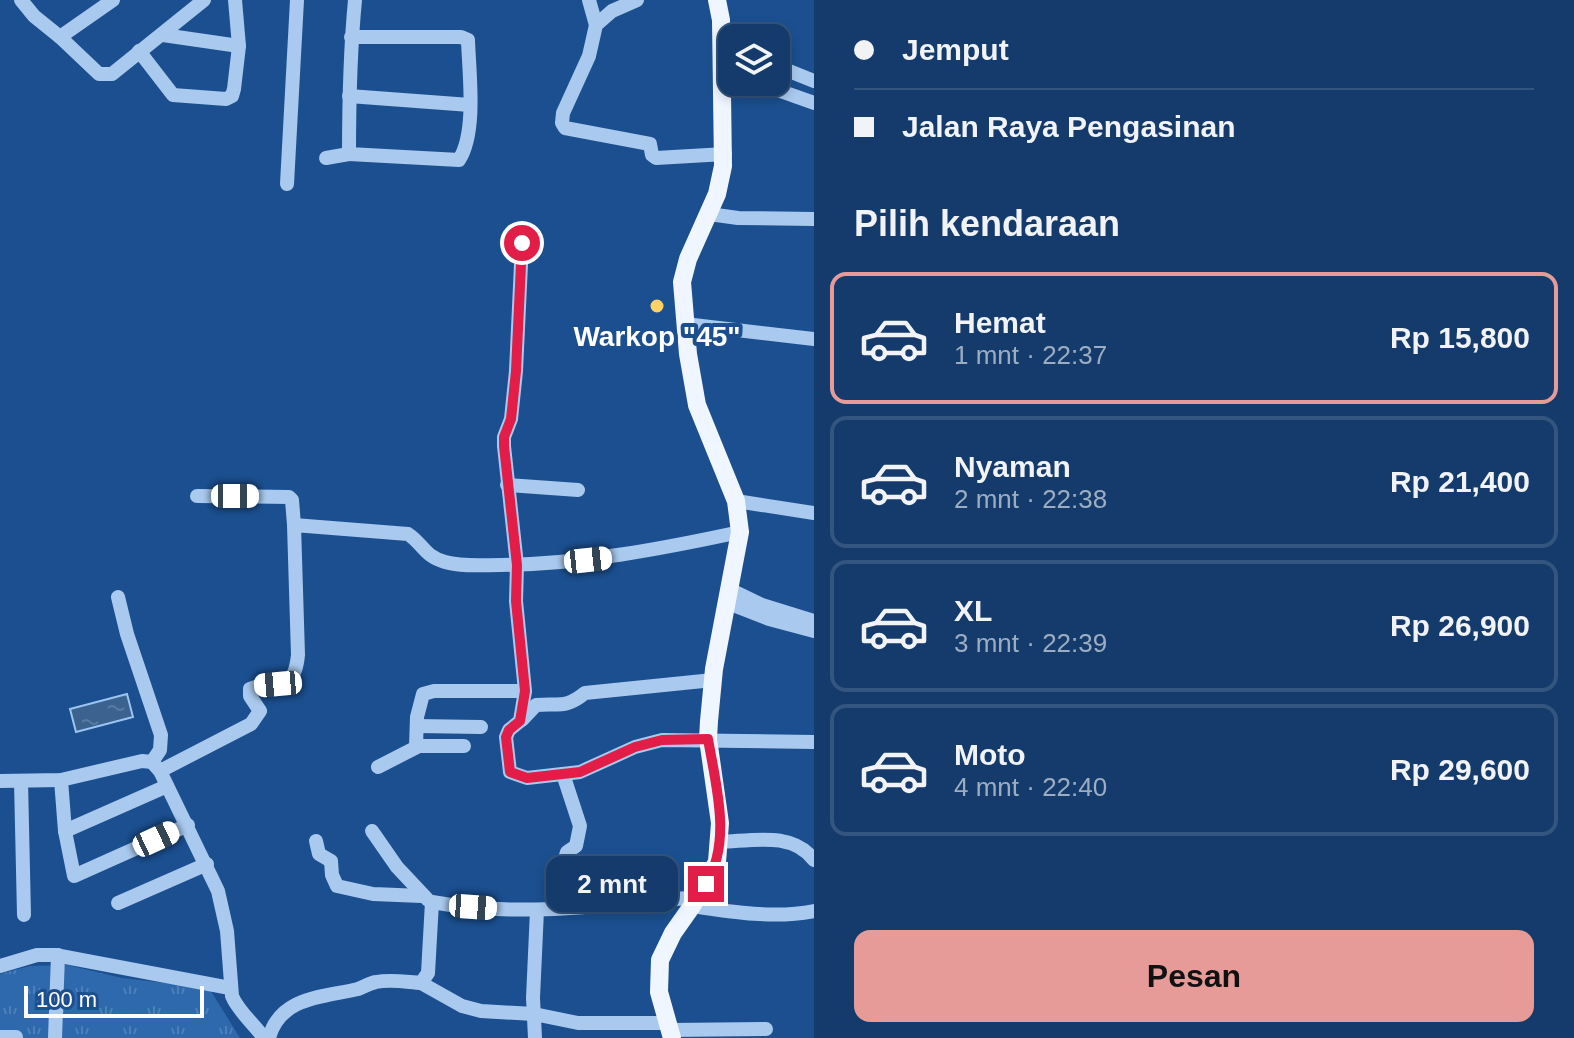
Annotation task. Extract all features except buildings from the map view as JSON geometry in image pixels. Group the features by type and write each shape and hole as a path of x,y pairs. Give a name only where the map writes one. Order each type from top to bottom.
{"main road":[{"path":"717,0 722,24"},
{"path":"670,1030 659,992 660,960 673,933 713,873 720,842 715,777 708,739 713,680 740,532 736,501 697,405 685,324 684,269 717,194 725,154 722,96"}],"street":[{"path":"21,0 34,16 99,74 105,75 112,74 204,0"},
{"path":"60,37 113,0"},
{"path":"139,51 173,95 226,99 232,96 239,46 235,0"},
{"path":"287,184 297,0"},
{"path":"349,154 351,37 355,0"},
{"path":"589,0 596,25 589,56 563,113 565,128 650,144 652,155 656,158 725,154"},
{"path":"596,25 612,11 637,0"},
{"path":"163,35 239,46"},
{"path":"326,158 349,154 459,160 466,150 470,105 468,40 461,37 351,37"},
{"path":"790,71 814,81"},
{"path":"790,94 814,103"},
{"path":"349,96 470,105"},
{"path":"709,214 814,219"},
{"path":"520,721 525,691 516,601 517,565 504,437 511,419 516,371 522,243"},
{"path":"685,324 814,339"},
{"path":"507,485 578,490"},
{"path":"156,766 251,724 260,711 250,696 250,689 287,682 295,674 298,655 292,500 289,497 197,496"},
{"path":"736,501 814,513"},
{"path":"294,525 408,534 417,540 421,549 445,562 461,565 604,559 740,532"},
{"path":"730,596 814,621"},
{"path":"730,596 756,615 814,631"},
{"path":"118,597 127,634 161,735 156,766"},
{"path":"713,680 585,693 573,703 536,705 525,719 509,730 506,737 510,772 527,778 592,768 635,747 662,740 814,742"},
{"path":"417,747 417,726 423,694 427,691 525,691"},
{"path":"417,726 481,727"},
{"path":"378,767 417,747 464,746"},
{"path":"0,781 61,780 142,761 156,766 207,864 224,912 230,988 235,1005 266,1038 293,1005 318,995 376,982 421,983 472,1009 534,1014 578,1023 670,1030 766,1029"},
{"path":"563,774 580,826 576,846 567,852 564,862"},
{"path":"61,780 65,831 74,876 188,825"},
{"path":"21,781 24,915"},
{"path":"65,831 167,786"},
{"path":"372,831 397,867 427,899 428,973 421,983"},
{"path":"316,841 319,854 331,861 337,886 373,894 537,910 695,902 737,913 814,911"},
{"path":"720,842 786,841 808,853 814,860"},
{"path":"118,903 207,864"},
{"path":"535,1038 533,998 537,910"},
{"path":"0,966 37,955 58,955 230,988"},
{"path":"55,1038 58,955"},
{"path":"0,1037 16,1037"}],"green space":[{"path":"67,965 122,978 209,988 240,1038 0,1038 0,974 30,966"}],"water":[{"path":"127,694 133,717 76,732 70,709"}],"place":[{"name":"Warkop \"45\"","path":"657,306"}],"route":[{"path":"522,243 516,371 511,419 504,446 517,565 516,601 525,691 520,721 506,737 507,768 513,774 527,778 580,772 635,747 662,740 708,739 715,777 720,842 717,862 706,884"}]}
